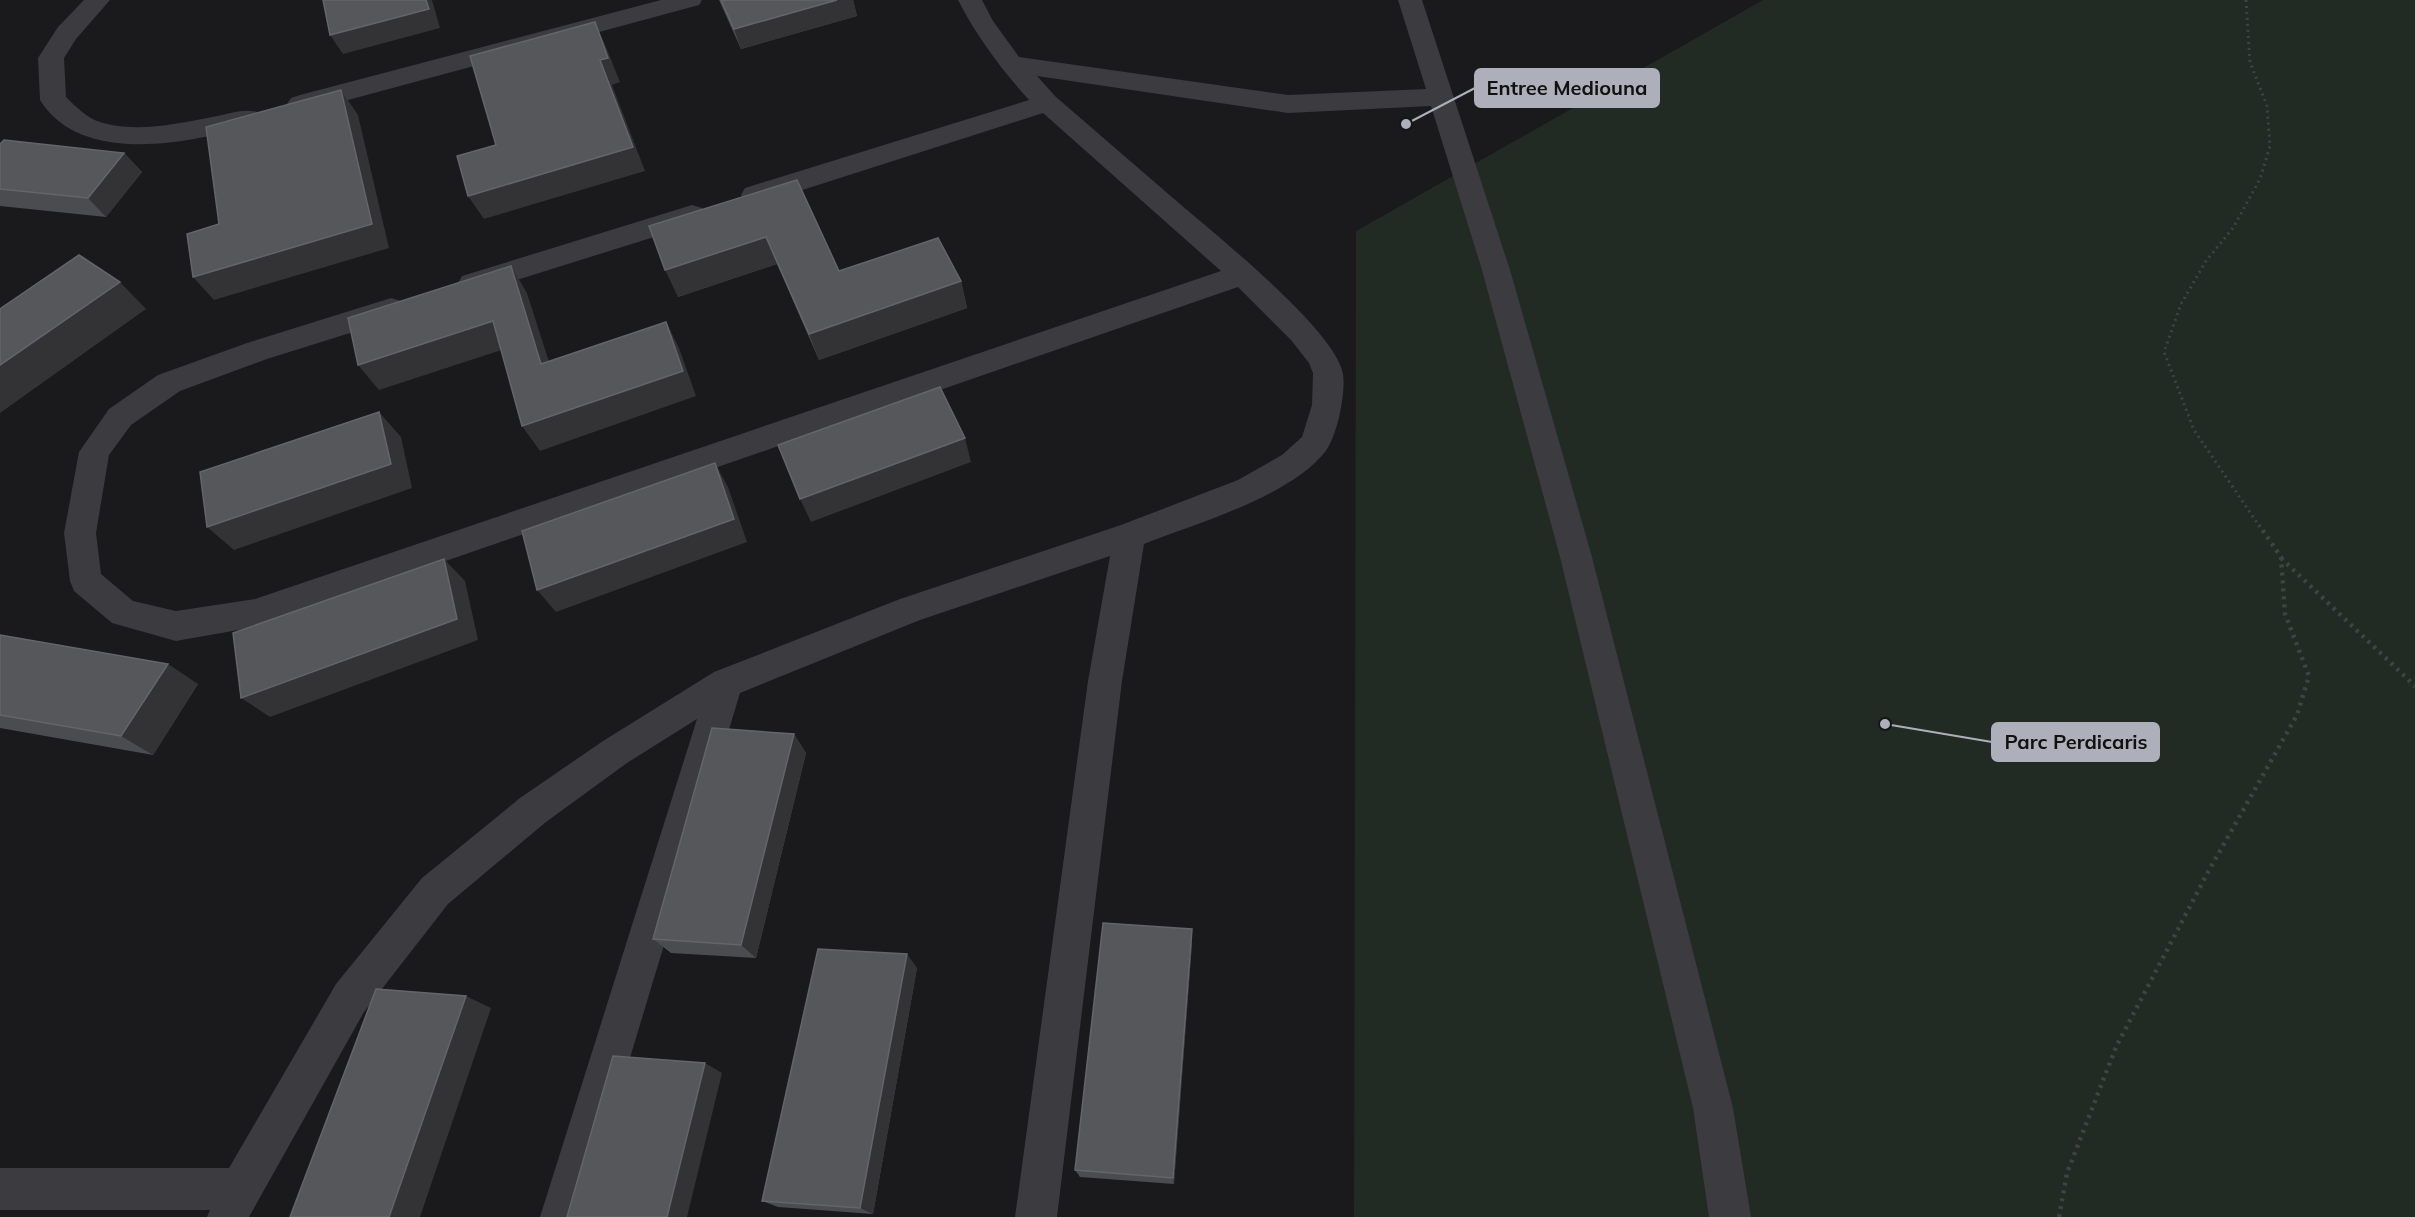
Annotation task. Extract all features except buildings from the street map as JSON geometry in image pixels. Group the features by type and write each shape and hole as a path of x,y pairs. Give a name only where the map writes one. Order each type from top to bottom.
{"street":[{"path":"98,0 67,33 51,58 53,100 65,113 98,131 150,134 213,127 690,0"},
{"path":"0,1189 234,1203 350,998 435,891 533,810 615,752 726,683 912,609 1129,536 1250,489 1293,464 1315,443 1327,405 1328,374 1321,357 1301,332 1243,274 1047,103 1011,64 982,23 970,0"},
{"path":"1410,0 1496,270 1576,557 1713,1108 1730,1217"},
{"path":"1011,64 1288,104 1441,97"},
{"path":"452,290 1047,103"},
{"path":"417,300 257,351 169,382 120,417 94,452 80,532 86,581 124,614 176,626 255,613 1243,274"},
{"path":"1036,1217 1105,681 1129,536"},
{"path":"561,1217 726,683"}],"path":[{"path":"2246,0 2250,62 2268,106 2270,146 2260,179 2233,228 2206,261 2181,304 2164,352 2194,430 2281,557 2415,686"},
{"path":"2059,1217 2067,1173 2116,1047 2208,872 2297,715 2309,676 2285,614 2281,557"}],"shaded area":[{"path":"1763,0 2415,0 2415,1217 1354,1217 1356,231"}],"place":[{"name":"Entree Mediouna","path":"1406,124"},
{"name":"Parc Perdicaris","path":"1885,724"}]}
